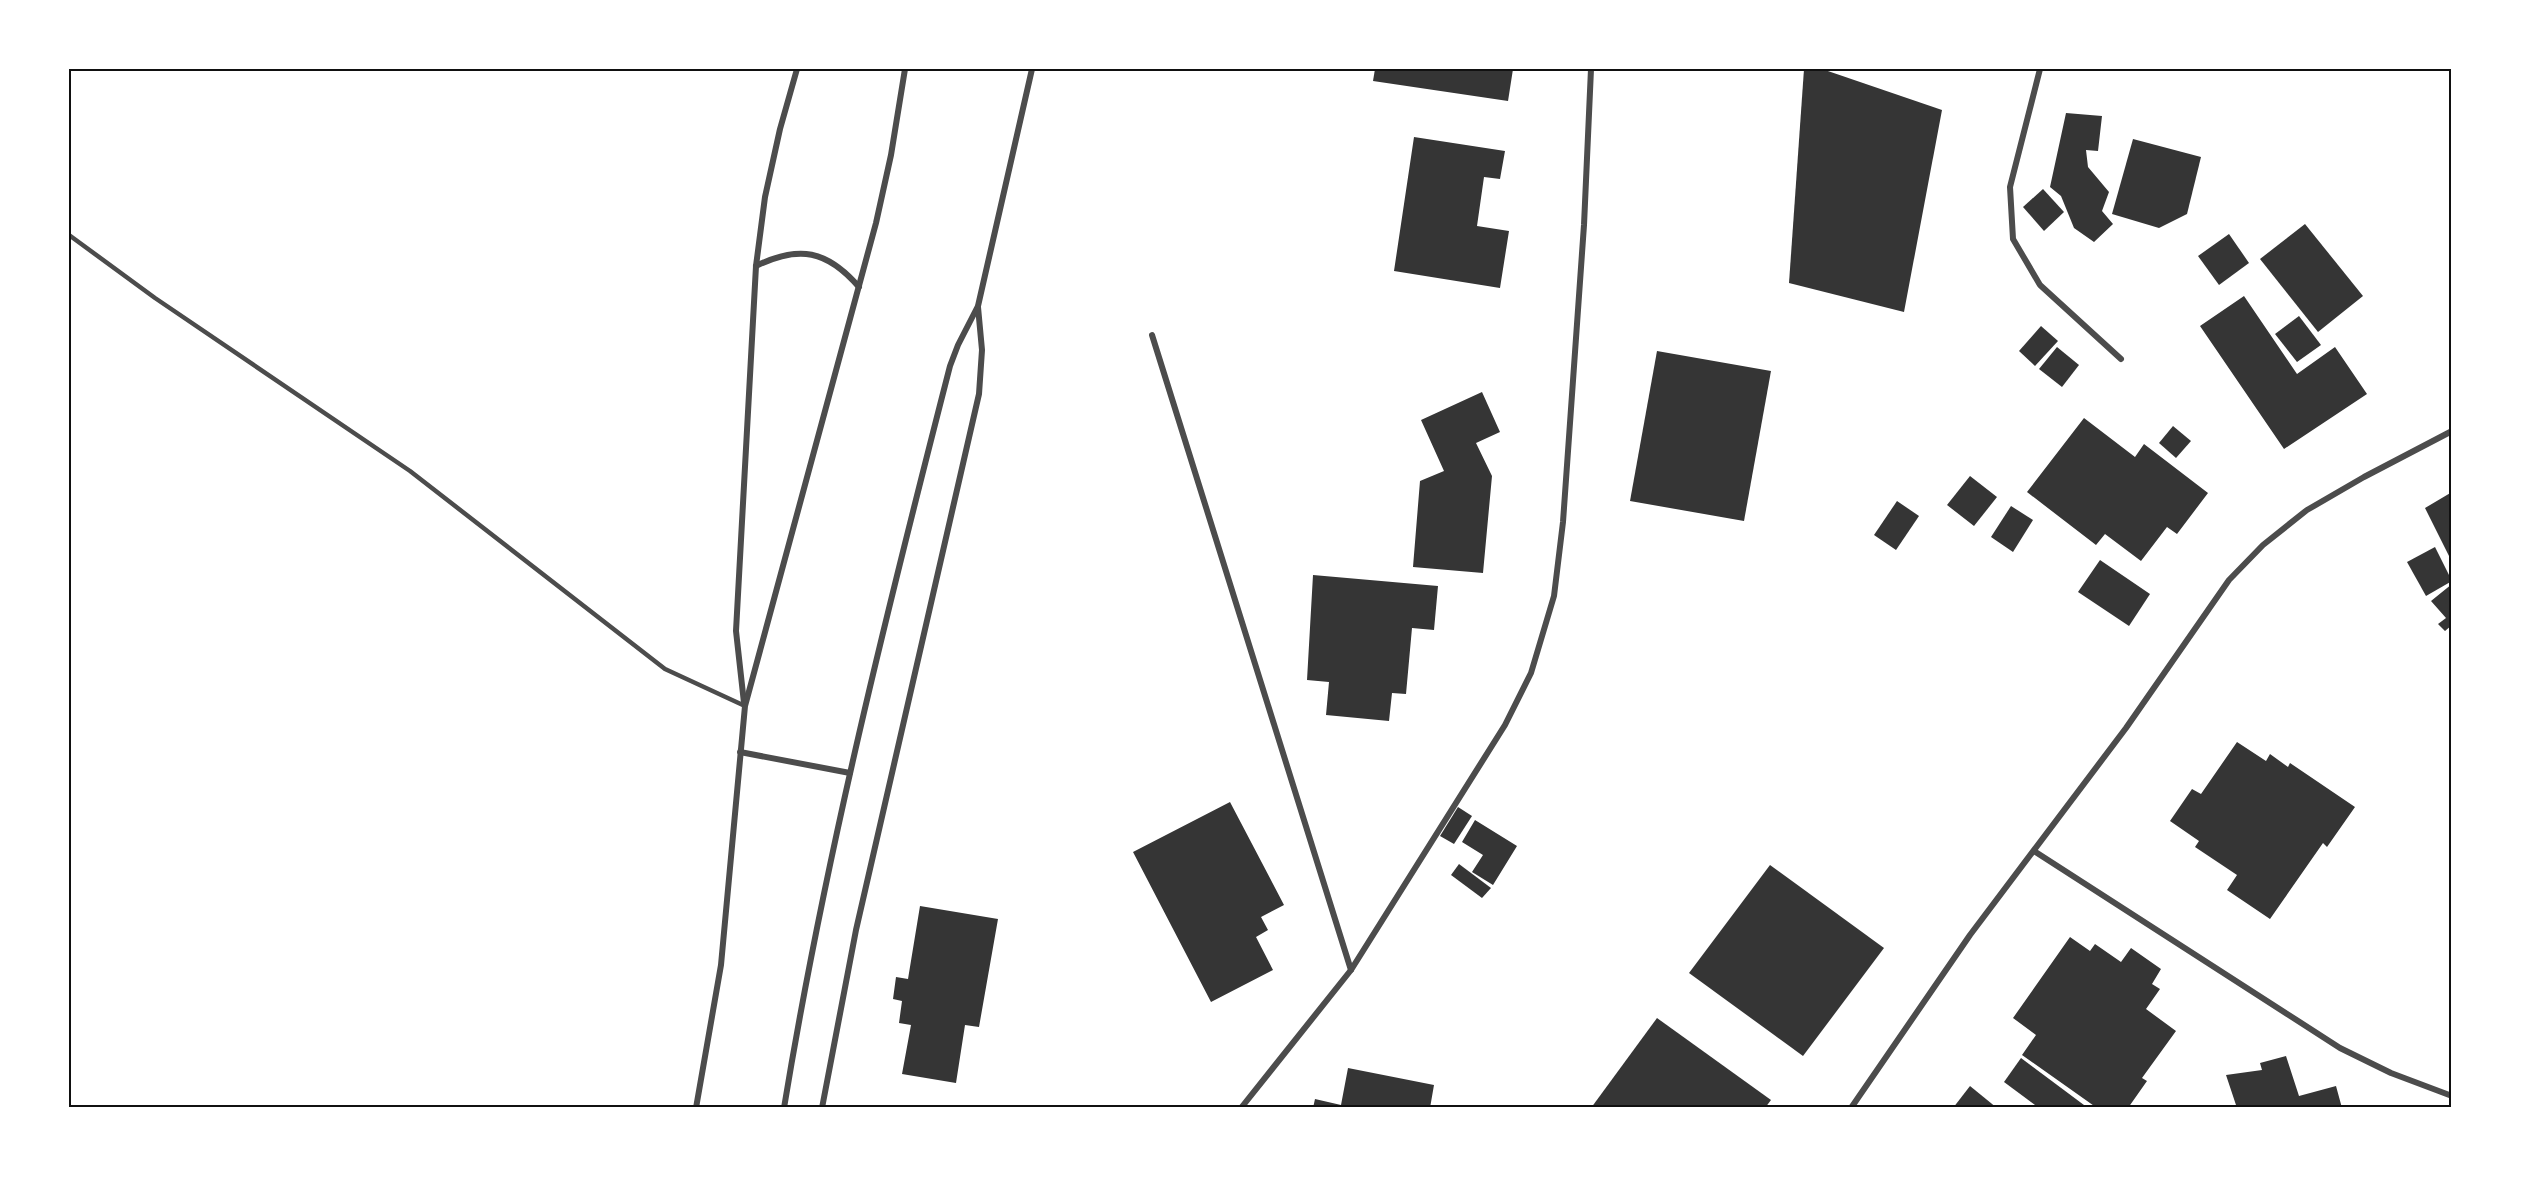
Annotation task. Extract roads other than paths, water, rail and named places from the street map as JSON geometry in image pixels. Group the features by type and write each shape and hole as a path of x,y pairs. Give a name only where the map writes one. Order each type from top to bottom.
{"street":[{"path":"745,706 736,631 756,266 765,197 797,69"},
{"path":"696,1108 721,965 745,706 876,223 891,155 905,69"},
{"path":"784,1108 818,922 850,773 950,366 957,345 978,306 1032,69"},
{"path":"1241,1108 1351,970 1504,724 1531,673 1554,596 1563,522 1584,225 1591,69"},
{"path":"2040,69 2010,187 2013,238 2040,285 2121,359"},
{"path":"756,266 776,256 800,253 823,258 843,269 859,287"},
{"path":"822,1108 856,930 979,394 982,350 978,306"},
{"path":"1152,335 1351,970"},
{"path":"1851,1108 1970,934 2126,728 2229,580 2263,545 2307,510 2452,431"},
{"path":"740,752 850,773"},
{"path":"2034,851 2340,1048 2391,1073 2452,1096"}],"lane":[{"path":"69,234 155,298 410,471 665,669 745,706"}]}
